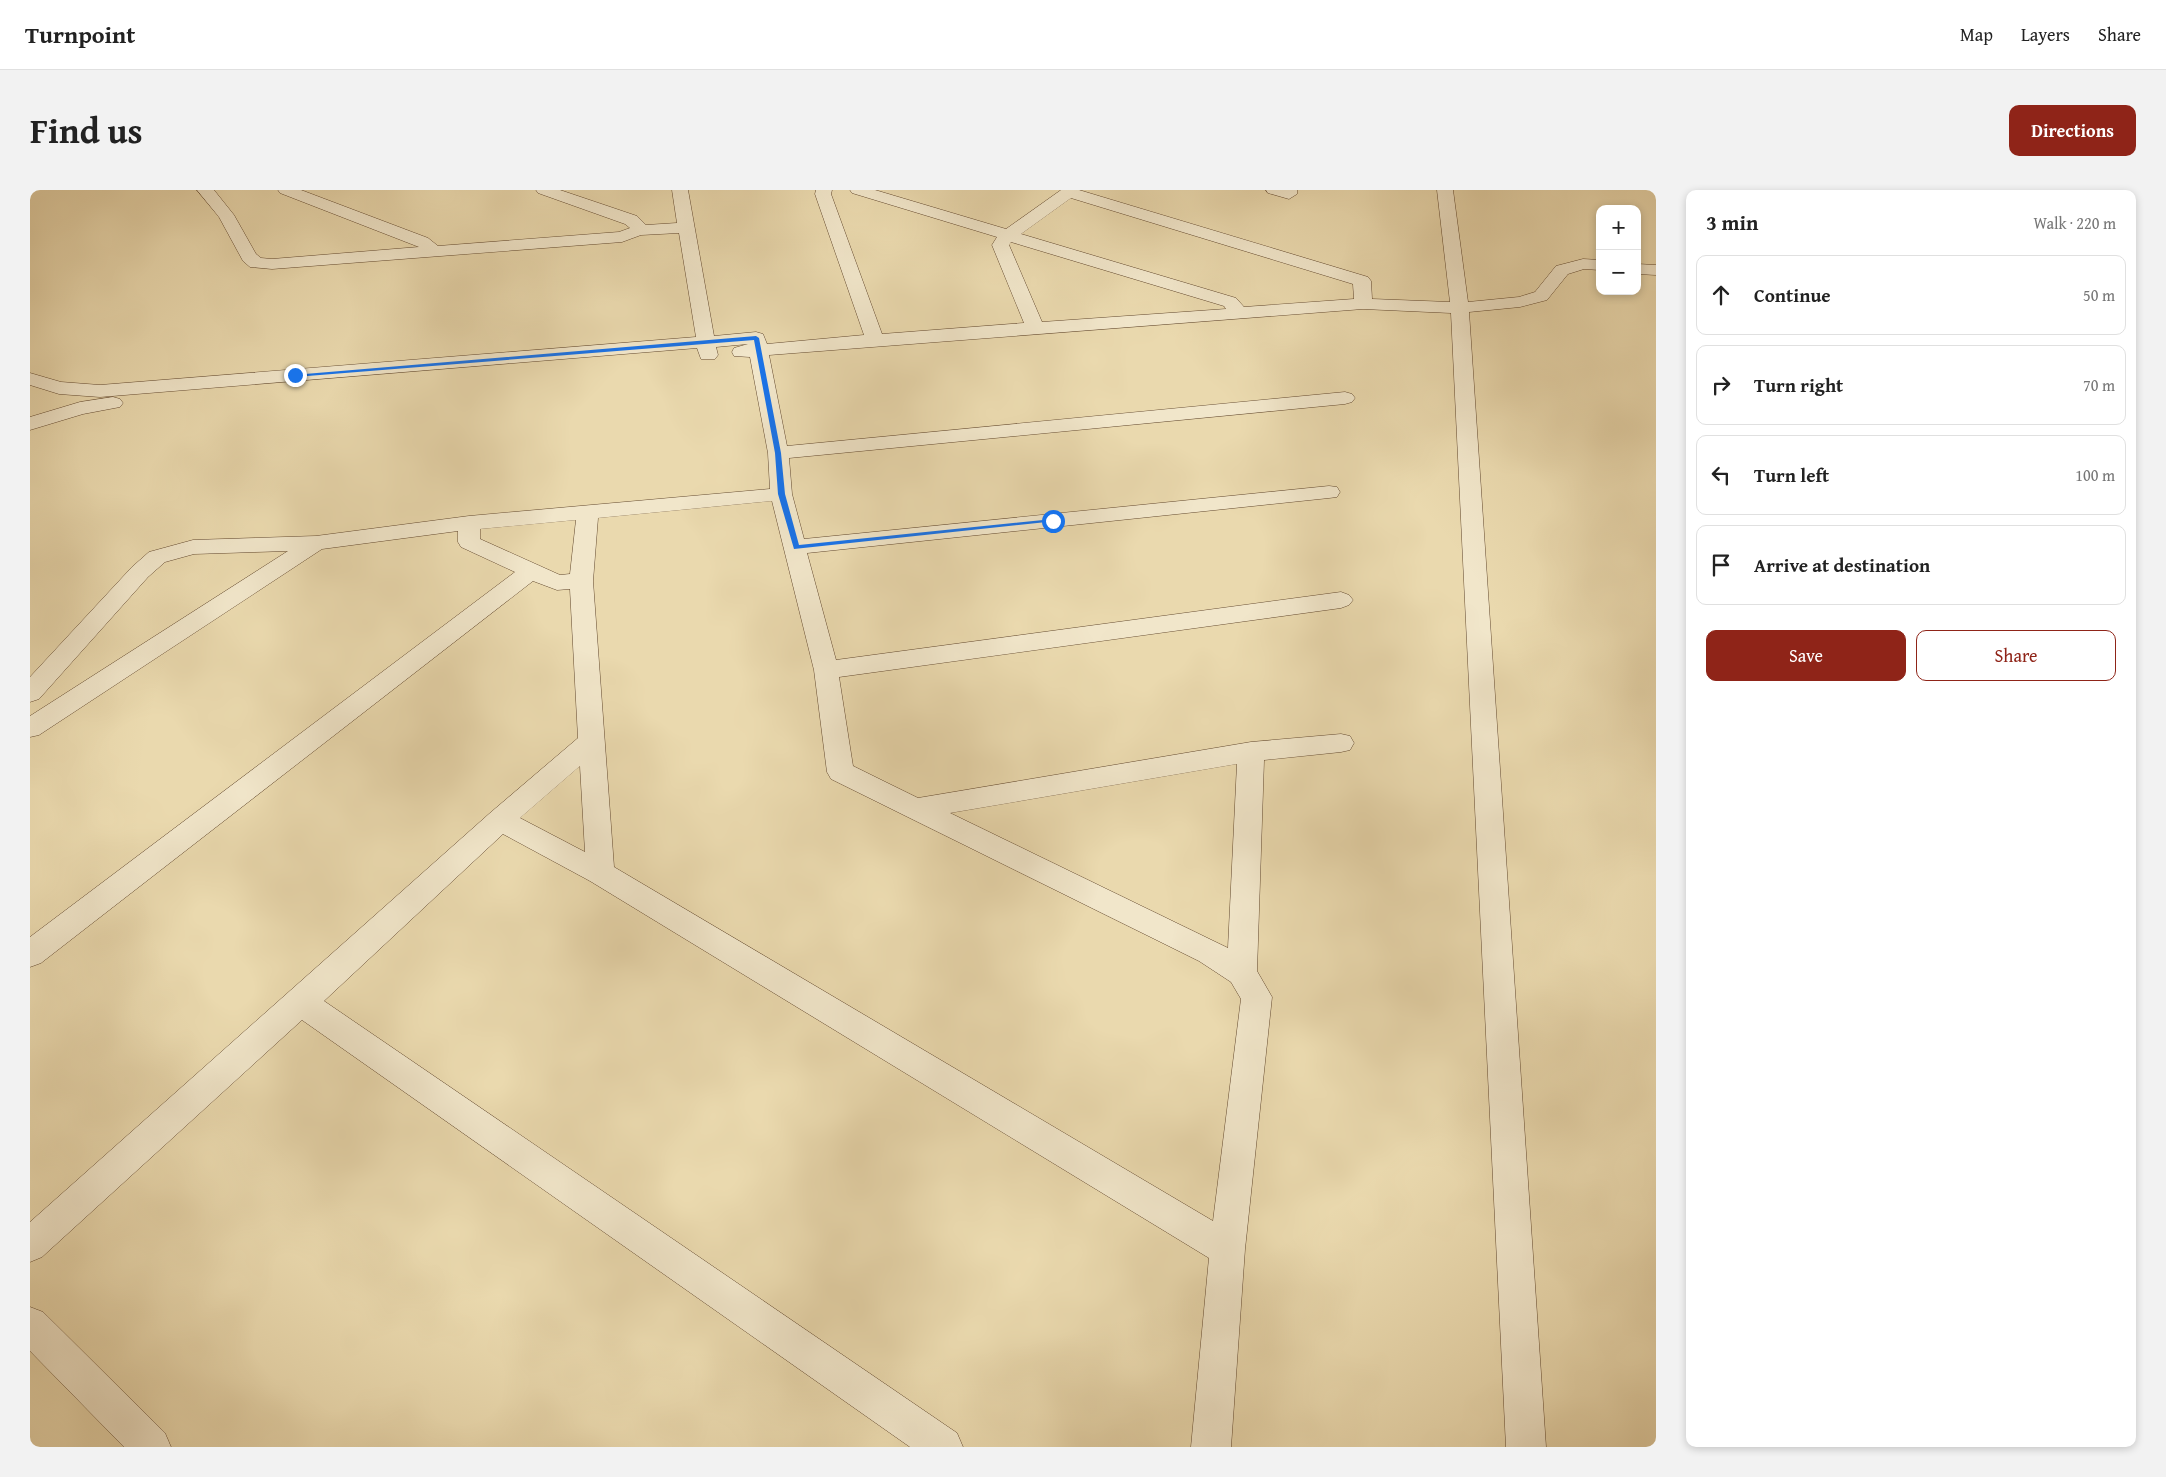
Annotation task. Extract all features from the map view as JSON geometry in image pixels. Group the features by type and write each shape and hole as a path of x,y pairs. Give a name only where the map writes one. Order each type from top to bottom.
{"street":[{"path":"205,190 226,215 249,257 256,263 272,264 622,237 638,230 685,228"},
{"path":"286,190 422,242 429,246 431,251"},
{"path":"544,190 631,220 638,224 638,230"},
{"path":"680,190 707,349"},
{"path":"824,190 823,194 875,340"},
{"path":"858,190 1230,302 1239,312"},
{"path":"1274,190 1289,194 1289,190"},
{"path":"1445,190 1460,308 1526,1447"},
{"path":"1035,327 1000,245 1007,236 1066,191 1362,281 1363,304"},
{"path":"30,424 99,405 758,344 875,340 1363,304 1460,308 1520,302 1541,296 1562,270 1583,264 1596,266"},
{"path":"1641,269 1656,270"},
{"path":"758,344 778,453 781,494 826,670 840,772 1210,952 1242,973 1256,997 1227,1249 1211,1447"},
{"path":"30,379 66,389 100,391 707,349"},
{"path":"778,453 1345,398"},
{"path":"796,547 1329,492"},
{"path":"30,693 140,572 156,557 193,546 316,543 469,523 781,494"},
{"path":"588,512 581,581 593,740 600,873"},
{"path":"469,523 469,542 557,583 581,581"},
{"path":"30,728 316,543"},
{"path":"30,954 530,572"},
{"path":"826,670 1341,600"},
{"path":"30,1245 301,1002 500,820 593,740"},
{"path":"914,809 1251,752 1341,743"},
{"path":"1242,973 1251,752"},
{"path":"500,820 600,873 1227,1249"},
{"path":"301,1002 943,1447"},
{"path":"30,1326 152,1447"}],"route":[{"path":"295,375 756,338 760,350 778,453 781,494 796,547 1053,521"}]}
